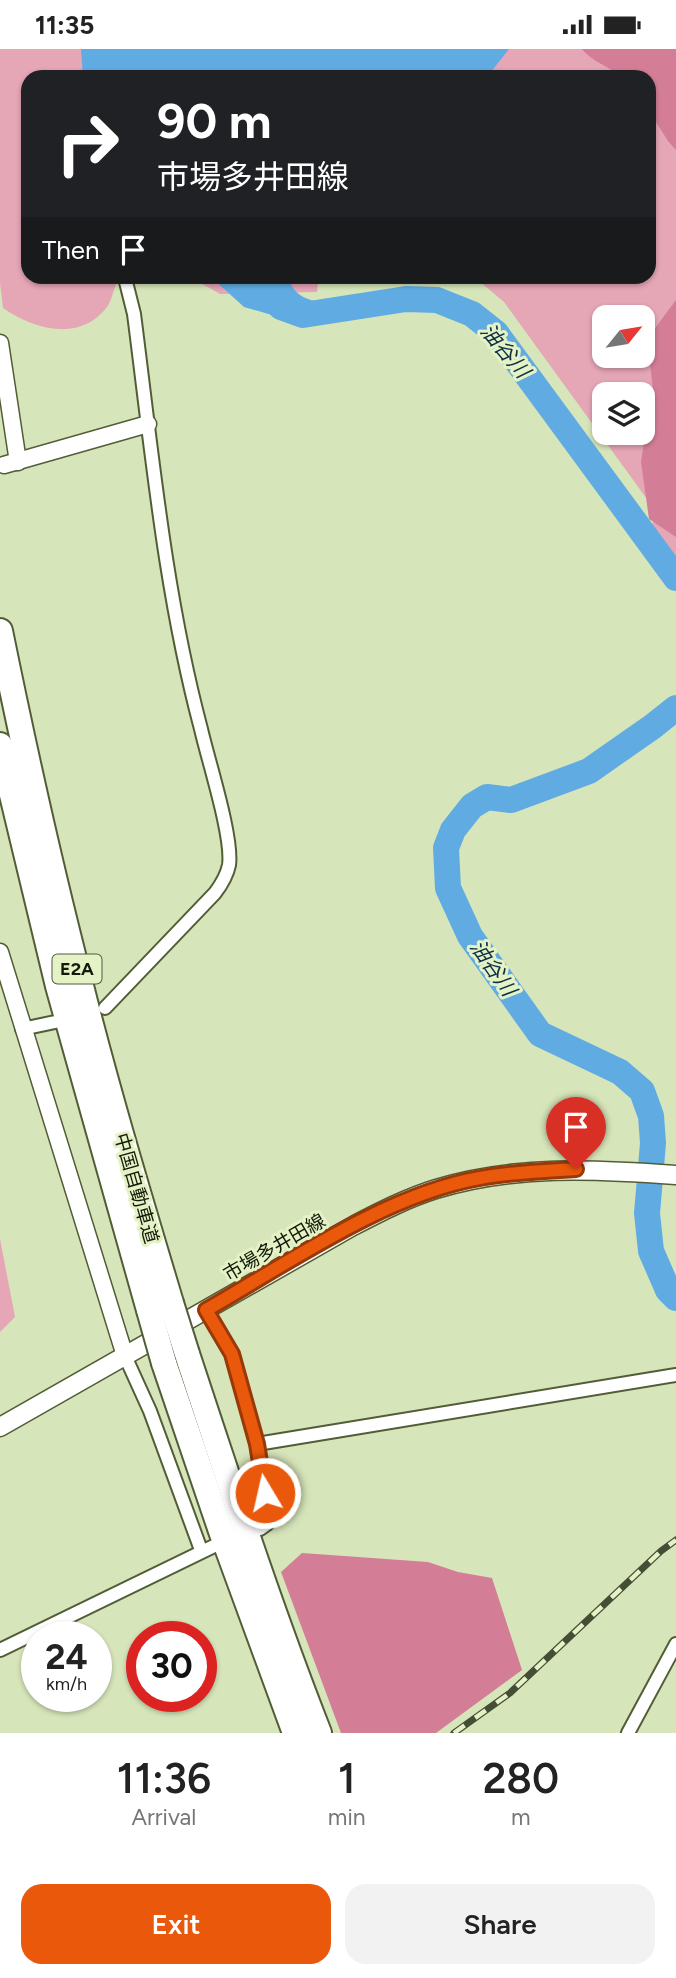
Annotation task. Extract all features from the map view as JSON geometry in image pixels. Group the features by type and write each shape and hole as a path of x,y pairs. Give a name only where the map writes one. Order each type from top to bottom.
{"highway":[{"name":"中国自動車道","path":"0,631 34,793 80,983 129,1163 160,1306"},
{"name":"中国自動車道","path":"0,744 58,986 176,1359 225,1544 295,1733"},
{"name":"中国自動車道","path":"176,1359 318,1733"}],"main road":[{"name":"市場多井田線","path":"0,1427 353,1226 434,1189 479,1178 576,1169 672,1175"}],"street":[{"path":"105,1008 215,893 223,883 229,864 228,844 215,784 190,687 163,534 134,314 126,284"},
{"path":"0,343 11,464 148,424"},
{"path":"0,952 125,1356 207,1548 0,1650"},
{"path":"22,1029 60,1021"},
{"path":"206,1310 232,1354 257,1444 269,1518 267,1524 260,1529"},
{"path":"257,1444 676,1375"},
{"path":"628,1733 676,1644"}],"shaded area":[{"path":"0,49 676,49 676,562 650,525 660,517 608,445 655,445 655,382 592,382 592,423 504,302 483,284 656,284 656,70 21,70 21,284 116,284 107,307 84,325 56,329 28,322 3,308 0,283"},
{"path":"582,49 676,49 676,150 656,122 656,70 611,70"},
{"path":"202,284 318,284 317,292 220,294"},
{"path":"676,300 676,537 649,519 641,462 644,445 655,445 655,382 652,382 650,368 655,368 655,328"},
{"path":"0,1239 15,1317 0,1332"},
{"path":"302,1553 428,1562 458,1572 492,1578 522,1670 436,1733 341,1733 281,1572"}],"water":[{"path":"81,49 509,49 492,70 82,70"},
{"path":"219,284 291,284 297,292 312,300 347,304 304,320 244,307"}],"waterway":[{"name":"油谷川","path":"261,284 281,307 303,315 406,299 437,300 472,314 496,333 676,578"},
{"name":"油谷川","path":"676,708 589,771 511,800 487,797 472,806 453,830 446,848 448,888 470,936 540,1034 620,1072 642,1091 651,1116 653,1143 647,1213 651,1251 668,1290 676,1298"}],"railway":[{"path":"454,1733 510,1693 676,1540"}],"route":[{"path":"265,1493 257,1444 232,1354 206,1310 353,1226 434,1189 479,1178 576,1169"}]}
